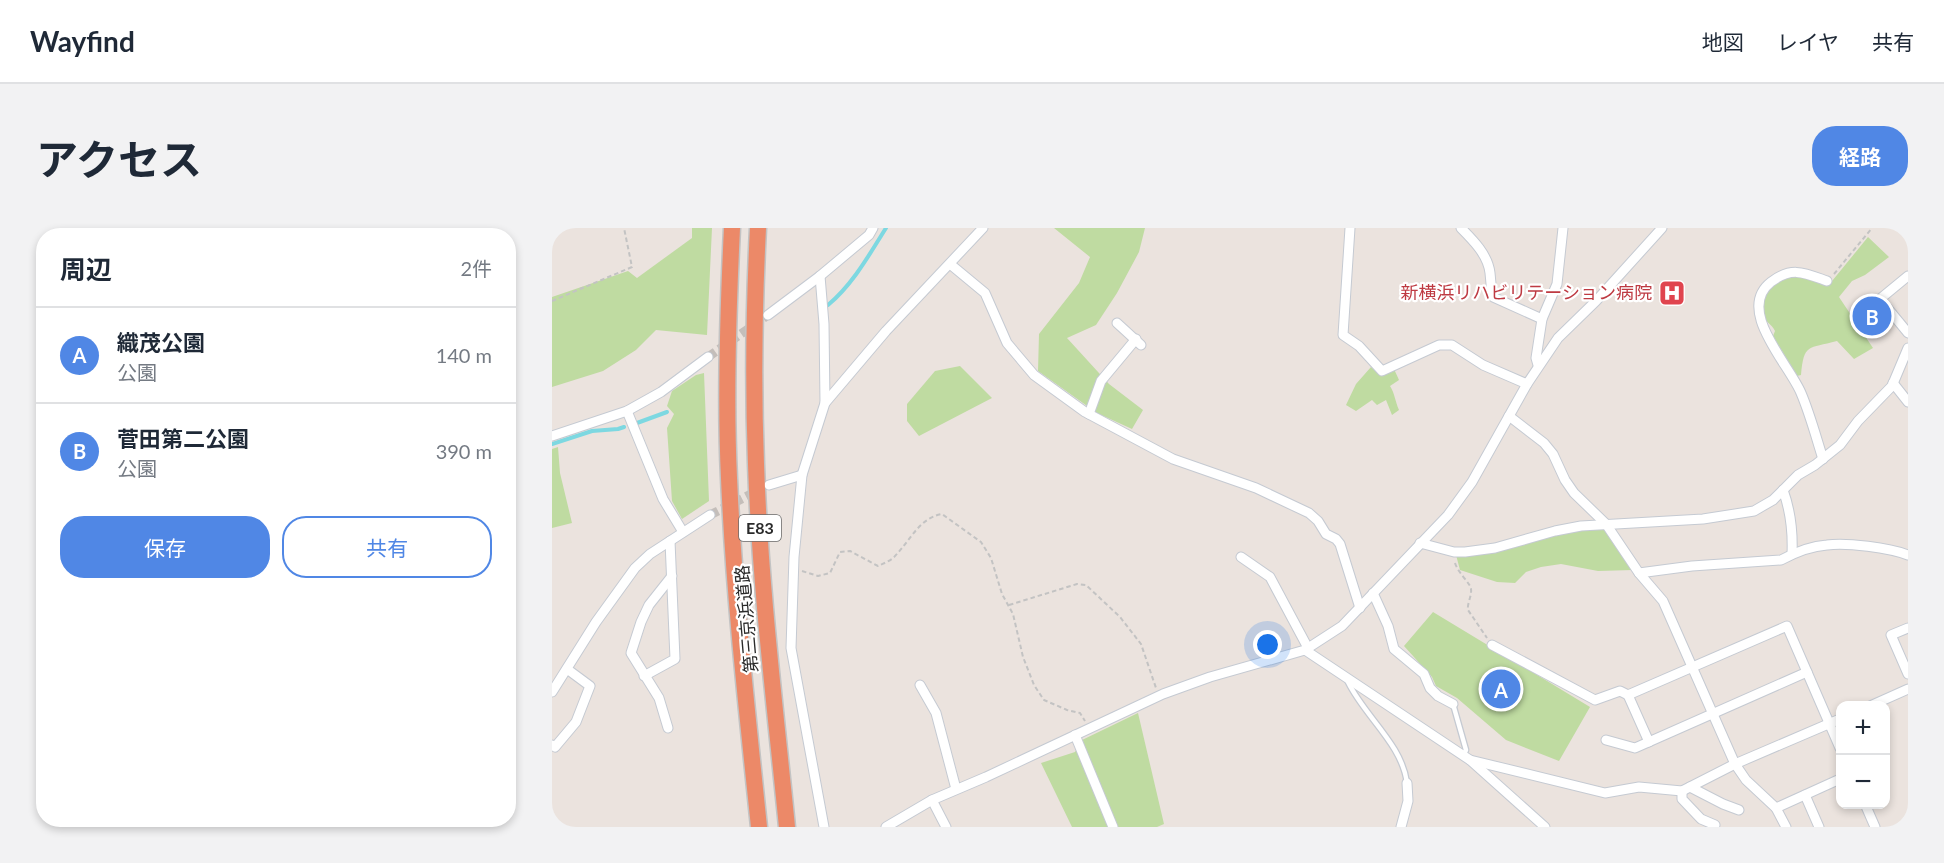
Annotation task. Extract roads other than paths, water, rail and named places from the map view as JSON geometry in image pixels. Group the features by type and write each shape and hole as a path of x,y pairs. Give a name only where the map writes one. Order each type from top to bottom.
{"highway":[{"name":"第三京浜道路","path":"732,228 727,317 729,477 737,613 759,827"},
{"name":"第三京浜道路","path":"758,228 754,310 756,465 766,618 787,827"}],"street":[{"path":"768,315 820,276 869,235 873,228"},
{"path":"825,403 886,331 983,228"},
{"path":"1350,228 1343,335 1359,346 1382,371 1439,345 1452,345 1484,365 1527,384"},
{"path":"1461,228 1480,249 1490,271 1493,297 1542,319"},
{"path":"1538,365 1536,358 1542,319 1557,284 1563,228"},
{"path":"886,827 900,823 932,800 1159,696 1210,677 1306,649 1342,626 1448,515 1472,482 1538,365 1558,338 1662,228"},
{"path":"950,264 985,293 1007,343 1034,375 1089,414 1173,459 1256,488 1309,513 1318,521 1326,534 1340,544 1360,608"},
{"path":"1823,459 1801,391 1763,328 1759,313 1760,296 1767,285 1779,276 1793,270 1827,281"},
{"path":"820,276 824,324 825,403 802,475 794,568 791,648 824,827"},
{"path":"1908,276 1880,298 1908,333"},
{"path":"1089,414 1101,381 1138,342 1117,323"},
{"path":"1420,543 1454,552 1494,548 1555,531 1606,524 1703,519 1754,511 1773,500 1798,475 1840,445 1858,421 1893,383 1908,348"},
{"path":"552,436 627,411 661,392 708,357"},
{"path":"1893,383 1908,402"},
{"path":"627,411 663,499 683,532"},
{"path":"1509,416 1544,443 1553,454 1574,493 1606,524 1639,573 1663,601 1735,764 1746,780 1776,808 1786,827"},
{"path":"769,485 802,475"},
{"path":"1783,490 1790,510 1792,554"},
{"path":"552,692 596,622 635,568 650,554 710,515"},
{"path":"644,676 675,658 670,541"},
{"path":"1639,573 1692,566 1781,560 1792,554 1827,544 1882,548 1908,555"},
{"path":"1240,556 1270,577 1306,649 1347,680 1466,758 1545,827"},
{"path":"668,728 659,698 631,653 649,605 672,576"},
{"path":"1373,594 1388,626 1394,648 1424,675 1438,696 1453,704"},
{"path":"1628,695 1787,626 1836,738"},
{"path":"1908,628 1891,635 1908,674"},
{"path":"1492,645 1595,700 1620,691 1628,695 1649,742"},
{"path":"552,745 555,747 576,722 590,686 567,669"},
{"path":"1606,740 1635,748 1807,672"},
{"path":"920,685 936,713 956,789"},
{"path":"1880,701 1908,689"},
{"path":"1715,825 1695,814 1682,799 1686,789 1735,764 1836,721"},
{"path":"1075,735 1113,827"},
{"path":"1466,758 1605,793 1639,788 1686,789 1739,810"},
{"path":"1776,808 1836,781"},
{"path":"1401,827 1408,801 1407,783"},
{"path":"1805,795 1819,827"},
{"path":"932,800 946,827"},
{"path":"1867,809 1875,827"}],"lane":[{"path":"1347,680 1357,700 1397,753 1405,769 1407,783"},
{"path":"1453,704 1466,750 1466,758"}],"waterway":[{"path":"828,305 853,279 886,228"},
{"path":"637,423 667,412"},
{"path":"552,444 592,431 624,427"}],"tunnel":[{"path":"708,357 768,315"},
{"path":"710,515 759,490"}],"place":[{"name":"新横浜リハビリテーション病院","path":"1672,293"},
{"name":"菅田第二公園","path":"1872,316"},
{"name":"織茂公園","path":"1501,689"}]}
